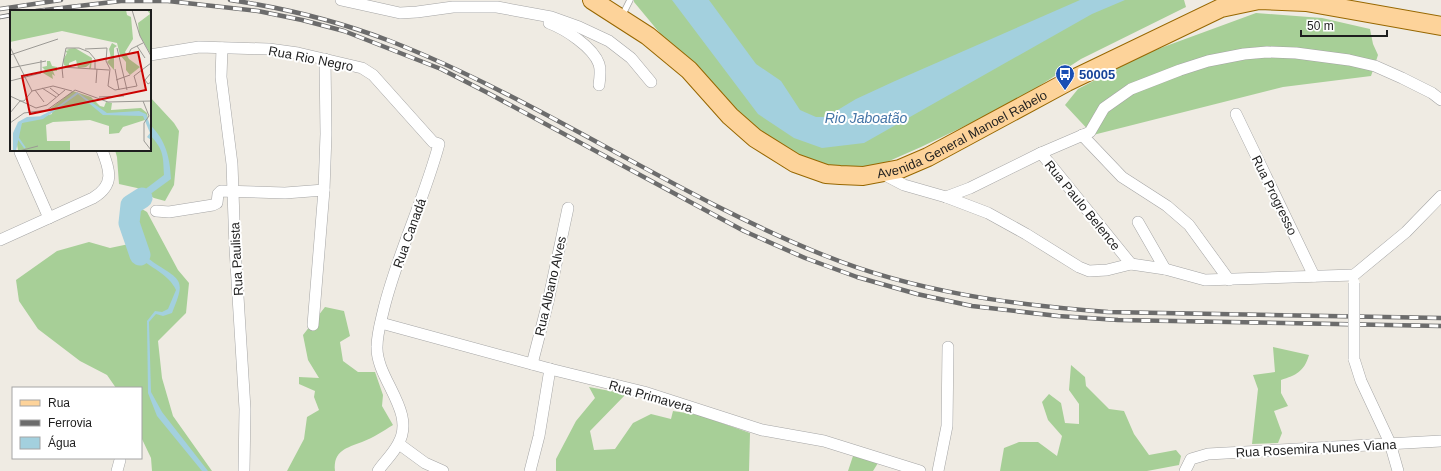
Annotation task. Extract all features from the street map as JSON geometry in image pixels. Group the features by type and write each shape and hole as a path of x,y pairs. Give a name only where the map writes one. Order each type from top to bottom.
{"main road":[{"name":"Avenida General Manoel Rabelo","path":"597,1 648,36 689,70 730,116 755,138 795,163 826,174 863,176 900,169 928,157 1067,82 1221,8 1259,0 1306,2 1441,26"}],"street":[{"path":"341,0 400,13 453,7 497,7 515,9 558,19 609,41 631,58 651,82"},
{"path":"515,9 562,29 578,39 591,52 599,64 599,85"},
{"name":"Rua Rio Negro","path":"151,55 199,48 269,49 325,59 362,68 373,75 428,136 439,144"},
{"name":"Rua Paulista","path":"222,48 221,77 232,164 245,409 244,471"},
{"path":"1041,153 1092,130 1104,108 1131,89 1187,68 1244,54 1267,52 1296,53 1349,60 1375,66 1402,78 1441,100"},
{"path":"313,325 324,190 326,134 325,59"},
{"name":"Rua Progresso","path":"1236,114 1314,276"},
{"path":"1082,135 1122,177 1167,206 1189,225 1229,280"},
{"name":"Rua Canadá","path":"399,444 403,425 402,416 378,364 376,348 381,323 396,268 439,144"},
{"path":"0,240 93,198 106,189 109,178 109,169 102,151"},
{"path":"20,152 49,218"},
{"name":"Rua Paulo Belence","path":"946,196 970,188 1041,153 1131,264"},
{"path":"879,172 904,185 946,196 1005,222 1085,270 1098,272 1131,264 1165,269 1205,280 1314,276 1354,279 1406,232 1441,196"},
{"path":"156,211 169,212 213,205 217,203 218,194 221,191 285,193 324,190"},
{"name":"Rua Albano Alves","path":"532,364 548,302 568,208"},
{"path":"1138,222 1165,269"},
{"path":"1354,279 1354,359 1361,381 1390,443 1398,471"},
{"name":"Rua Primavera","path":"381,323 550,369 644,392 762,430 824,441 920,471"},
{"path":"938,471 947,426 948,347"},
{"path":"530,471 539,436 550,369"},
{"name":"Rua Rosemira Nunes Viana","path":"1185,471 1191,458 1208,454 1441,441"},
{"path":"378,471 399,444 425,463 443,471"}],"lane":[{"path":"621,18 630,0"}],"green space":[{"path":"634,0 1184,0 1186,7 1081,59 1013,103 921,147 871,169 836,169 796,158 734,111 673,49 634,2"},
{"path":"1256,13 1322,18 1370,29 1373,44 1378,55 1371,76 1283,87 1093,135 1065,105 1078,89 1147,53"},
{"path":"151,98 174,123 179,131 174,185 165,201 154,198 137,188 119,184 115,151 151,151"},
{"path":"123,198 147,212 178,270 189,283 186,313 158,341 162,378 173,416 212,471 152,471 151,458 142,439 142,387 115,387 107,375 80,361 38,329 19,301 16,280 57,251 89,242 110,248 129,244"},
{"path":"325,307 344,311 350,336 340,342 343,361 358,372 375,372 383,395 382,406 393,425 342,451 336,458 335,471 287,471 304,439 307,417 319,410 314,397 315,391 299,384 299,377 319,378 308,360 303,335"},
{"path":"1273,347 1309,355 1305,365 1299,372 1281,380 1281,393 1288,406 1274,411 1282,433 1278,443 1252,444 1258,389 1253,375 1275,372"},
{"path":"1071,365 1085,377 1086,386 1109,409 1124,411 1134,434 1149,455 1176,450 1181,456 1179,465 1147,471 1000,471 1004,448 1019,442 1038,442 1057,456 1062,436 1048,420 1042,402 1049,394 1061,403 1065,423 1079,424 1079,404 1069,390"},
{"path":"589,387 626,394 590,431 594,450 615,449 633,423 651,414 671,419 673,411 699,415 750,433 749,471 556,471 556,459 576,421 595,398"},
{"path":"853,456 878,463 873,471 848,471"}],"water":[{"name":"Rio Jaboatão","path":"672,0 709,0 756,64 781,81 800,110 816,117 826,117 856,99 895,81 1080,0 1125,0 1092,14 864,143 822,148 794,138 758,114"},
{"path":"151,126 160,137 166,150 170,164 171,179 138,203 136,221 137,243 141,253 170,273 179,282 180,287 172,313 163,316 156,314 149,322 151,392 162,412 208,471 202,471 157,416 148,393 147,321 155,311 162,312 168,309 176,290 169,279 136,255 129,228 129,206 131,200 164,175 162,154 158,145 151,136"}],"waterway":[{"path":"140,255 129,223 131,205 142,198"}],"railway":[{"path":"0,9 61,0"},
{"path":"230,0 311,16 351,27 390,41 501,91 715,205 770,232 826,256 894,279 930,288 1001,301 1108,312 1441,318"},
{"path":"44,10 121,1 168,1 258,11 302,20 344,31 441,69 744,231 805,258 857,277 917,294 972,306 1058,316 1118,320 1441,326"},
{"path":"0,17 10,15"}],"place":[{"name":"50005","path":"1065,91"}]}
